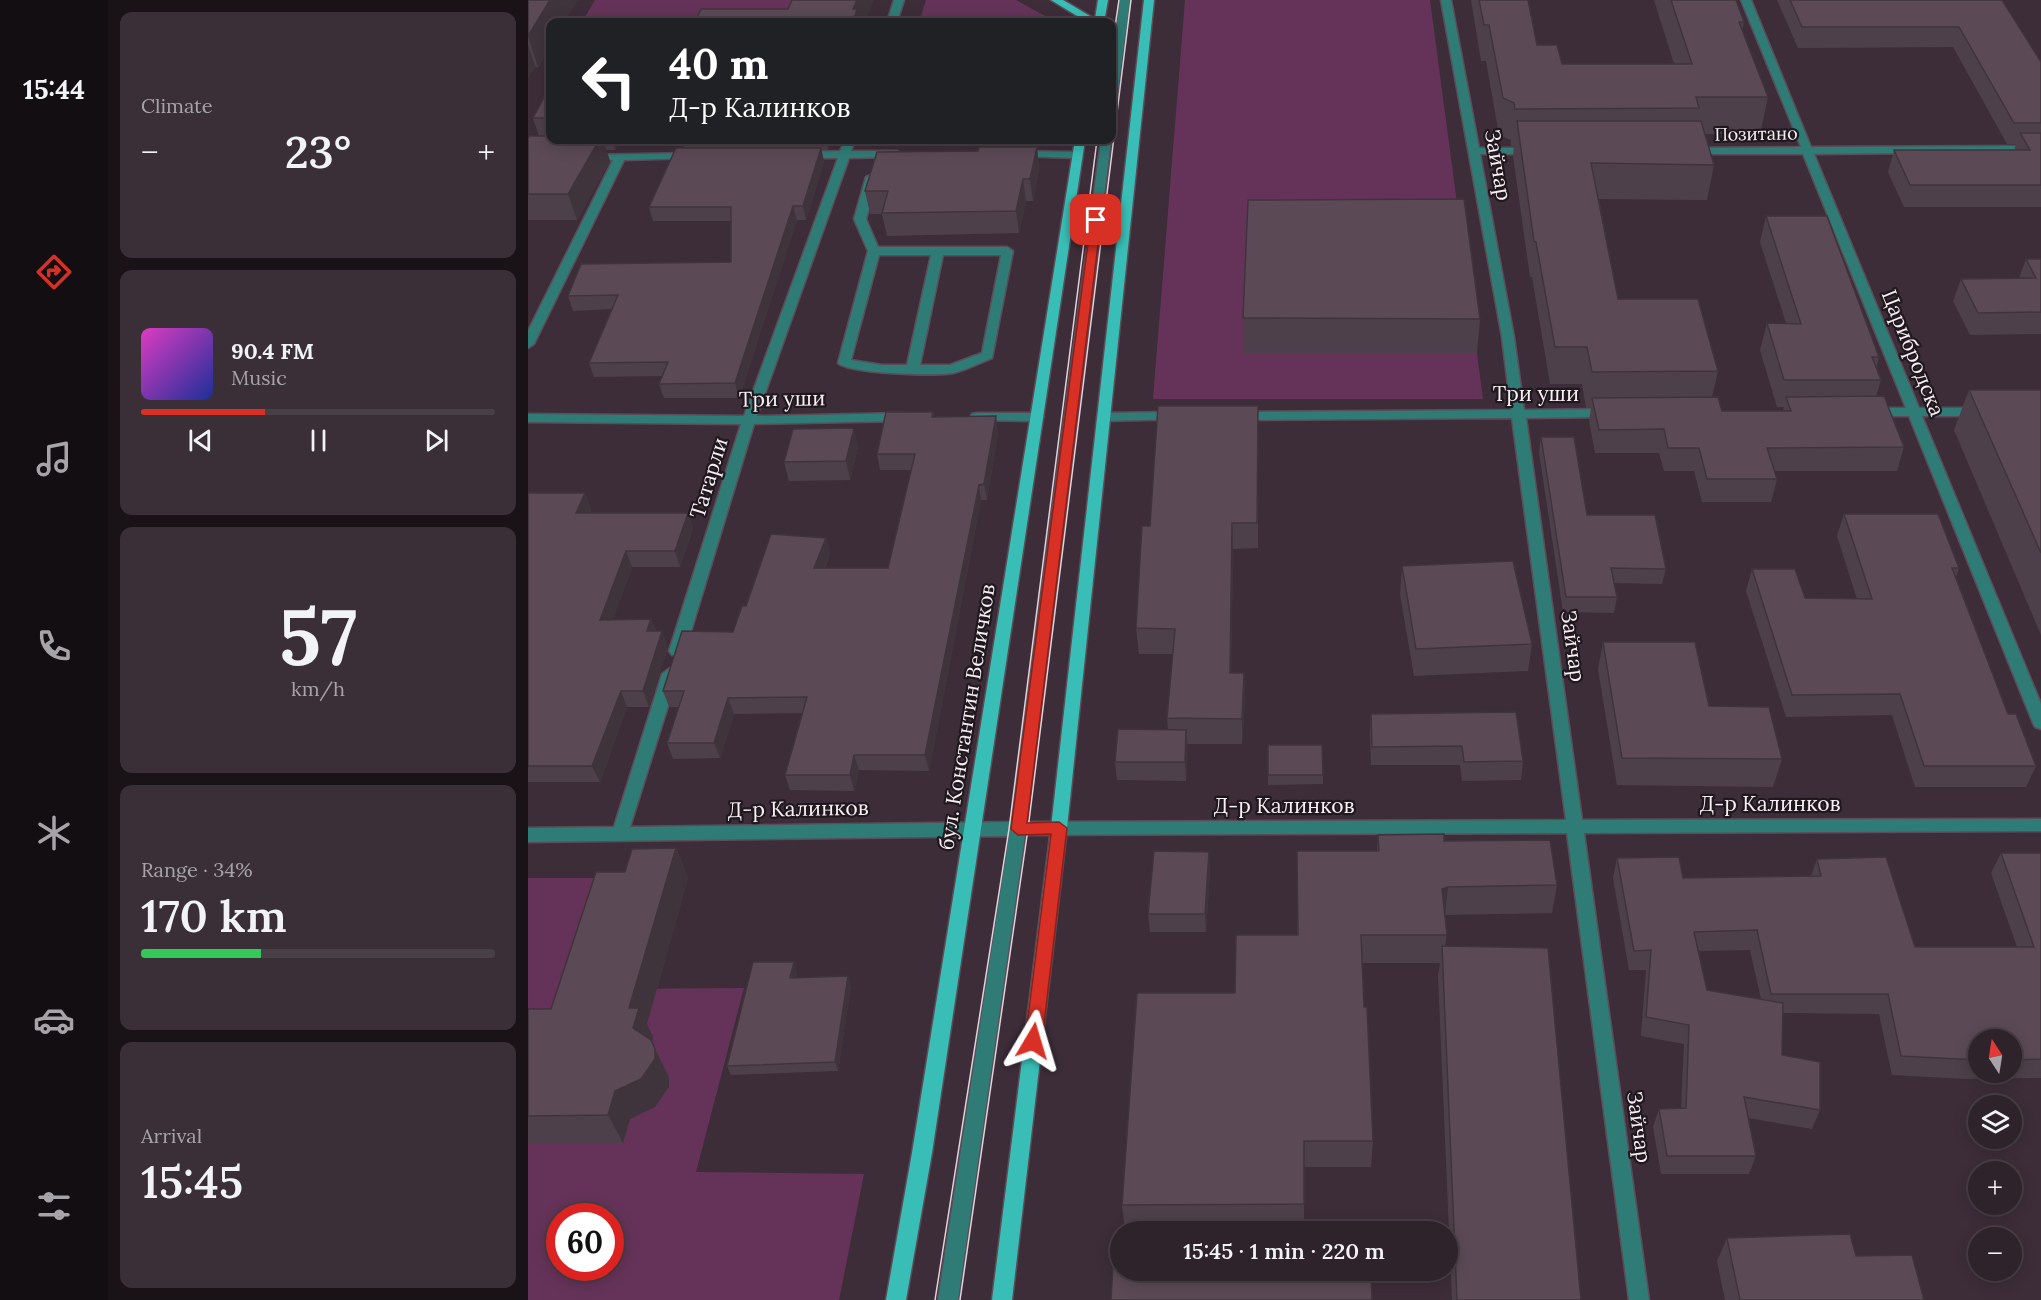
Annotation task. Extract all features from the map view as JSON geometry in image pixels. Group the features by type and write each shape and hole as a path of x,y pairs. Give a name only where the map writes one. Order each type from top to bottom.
{"main road":[{"path":"1056,0 1086,18"},
{"path":"1100,18 1103,0"},
{"path":"1002,1300 1059,828 1149,0"},
{"name":"бул. Константин Величков","path":"896,1300 973,829 1079,144"}],"street":[{"path":"892,18 899,0"},
{"path":"1116,67 1125,0"},
{"name":"Зайчар","path":"1446,0 1508,337 1639,1300"},
{"name":"Царибродска","path":"1746,0 2041,723"},
{"name":"Татарли","path":"620,834 749,420 848,144"},
{"path":"948,1300 1018,829 1105,144"},
{"name":"Позитано","path":"1675,152 2041,149"},
{"path":"1472,151 1544,152"},
{"path":"874,251 1006,251 988,355 952,369 882,369 844,363 874,251 860,219 879,154"},
{"path":"797,155 914,154"},
{"path":"1007,154 1077,155"},
{"path":"574,157 703,156"},
{"path":"528,344 621,157"},
{"path":"913,369 938,251"},
{"path":"1856,412 1995,412"},
{"name":"Три уши","path":"1221,416 1622,413"},
{"path":"1104,417 1185,416"},
{"name":"Три уши","path":"528,418 749,420 914,417"},
{"path":"961,417 1037,417"},
{"name":"Д-р Калинков","path":"528,835 1059,828 2041,825"}],"shaded area":[{"path":"595,0 855,0 848,18 584,18"},
{"path":"926,0 1016,0 1049,18 920,18"},
{"path":"1185,0 1430,0 1483,399 1153,399"},
{"path":"528,878 643,878 610,989 744,988 696,1172 864,1174 839,1300 528,1300"}],"building":[{"path":"528,0 550,0 528,36"},
{"path":"792,0 857,0 853,9 857,9 854,18 697,18 701,9 788,9"},
{"path":"1479,0 1528,0 1537,45 1557,45 1562,64 1692,64 1671,0 1736,0 1744,22 1739,22 1768,97 1696,97 1699,108 1515,109 1514,103 1503,98 1489,25 1484,25"},
{"path":"1790,0 2002,0 2041,62 2041,123 2014,123 1959,27 1802,27"},
{"path":"546,94 546,118 533,118"},
{"path":"1517,121 1701,121 1714,165 1591,163 1618,299 1698,299 1718,371 1592,372 1587,347 1555,347 1534,241"},
{"path":"2020,133 2041,133 2041,185 1910,185 1894,150 2030,150"},
{"path":"546,136 546,144 597,144 568,194 528,194 528,138"},
{"path":"979,147 1037,147 1030,179 1023,179 1016,211 882,213 888,191 865,191 877,152 978,151"},
{"path":"676,148 821,148 803,206 793,206 735,383 659,384 668,362 589,363 618,295 568,296 581,264 731,262 731,207 649,207"},
{"path":"1464,199 1480,319 1243,318 1248,200"},
{"path":"1766,216 1827,216 1879,357 1872,357 1881,380 1784,380 1767,323 1801,324"},
{"path":"2026,259 2041,259 2041,312 1978,313 1961,279 2036,278"},
{"path":"1969,390 2041,390 2041,553"},
{"path":"1884,396 1904,447 1767,448 1777,479 1707,479 1699,448 1668,448 1664,429 1599,430 1592,398 1718,397 1722,411 1791,411 1786,397"},
{"path":"1158,406 1258,406 1257,523 1232,523 1230,673 1244,673 1242,719 1167,718 1175,629 1136,628 1142,526 1150,526"},
{"path":"886,412 933,412 932,417 996,416 984,484 979,485 925,755 854,755 850,775 785,775 807,697 728,698 714,743 667,743 684,691 663,691 682,631 733,632 742,606 746,606 771,534 826,538 814,568 888,568 915,454 877,454"},
{"path":"854,428 846,461 784,462 793,429"},
{"path":"1541,437 1574,437 1587,515 1655,515 1666,569 1611,568 1617,597 1566,597"},
{"path":"528,493 585,493 576,513 688,513 675,551 626,551 600,620 651,619 647,631 662,631 643,691 621,691 592,766 528,766"},
{"path":"1844,514 1938,514 1959,568 1952,568 2008,714 2016,714 2036,766 1924,766 1900,694 1792,695 1752,569 1795,569 1805,598 1872,599"},
{"path":"1513,561 1532,644 1416,649 1402,566"},
{"path":"1603,642 1695,642 1709,706 1769,707 1782,759 1622,758"},
{"path":"1516,712 1523,761 1464,762 1462,746 1372,747 1371,714"},
{"path":"1118,729 1186,730 1185,762 1115,762"},
{"path":"1268,745 1322,745 1323,775 1268,775"},
{"path":"1444,834 1444,841 1550,840 1557,885 1448,887 1442,889 1447,935 1361,935 1364,1007 1367,1007 1373,1141 1304,1141 1304,1204 1122,1205 1137,993 1235,993 1236,935 1298,935 1297,851 1379,851 1378,835"},
{"path":"676,848 629,1008 639,1008 633,1028 651,1040 655,1049 655,1059 641,1079 615,1091 608,1115 528,1116 528,1009 551,1009 596,872 625,872 632,849"},
{"path":"1154,851 1209,852 1205,914 1148,914"},
{"path":"2001,853 2041,853 2041,1059 2022,1060 2022,1029 1968,1029 1968,1059 1901,1056 1888,994 1771,994 1757,930 1694,932 1707,990 1783,1003 1782,1055 1820,1062 1820,1110 1744,1097 1756,1156 1667,1156 1659,1109 1686,1108 1689,1025 1646,1017 1651,950 1634,951 1617,858 1679,857 1683,878 1821,876 1817,859 1886,857 1915,947 2034,947"},
{"path":"1442,946 1548,948 1581,1300 1457,1300 1458,1221 1454,1221"},
{"path":"753,962 794,962 790,978 848,976 835,1062 727,1066"},
{"path":"1850,1234 1856,1256 1912,1255 1924,1300 1740,1300 1727,1238"},
{"path":"1112,1281 1371,1281 1372,1300 1111,1300"}],"tram line":[{"path":"1116,20 1119,0"},
{"path":"1116,121 1131,0"},
{"path":"935,1300 1009,829 1096,144"},
{"path":"960,1300 1028,829 1113,144"}],"route":[{"path":"1033,1041 1059,828 1018,829 1096,220"}]}
